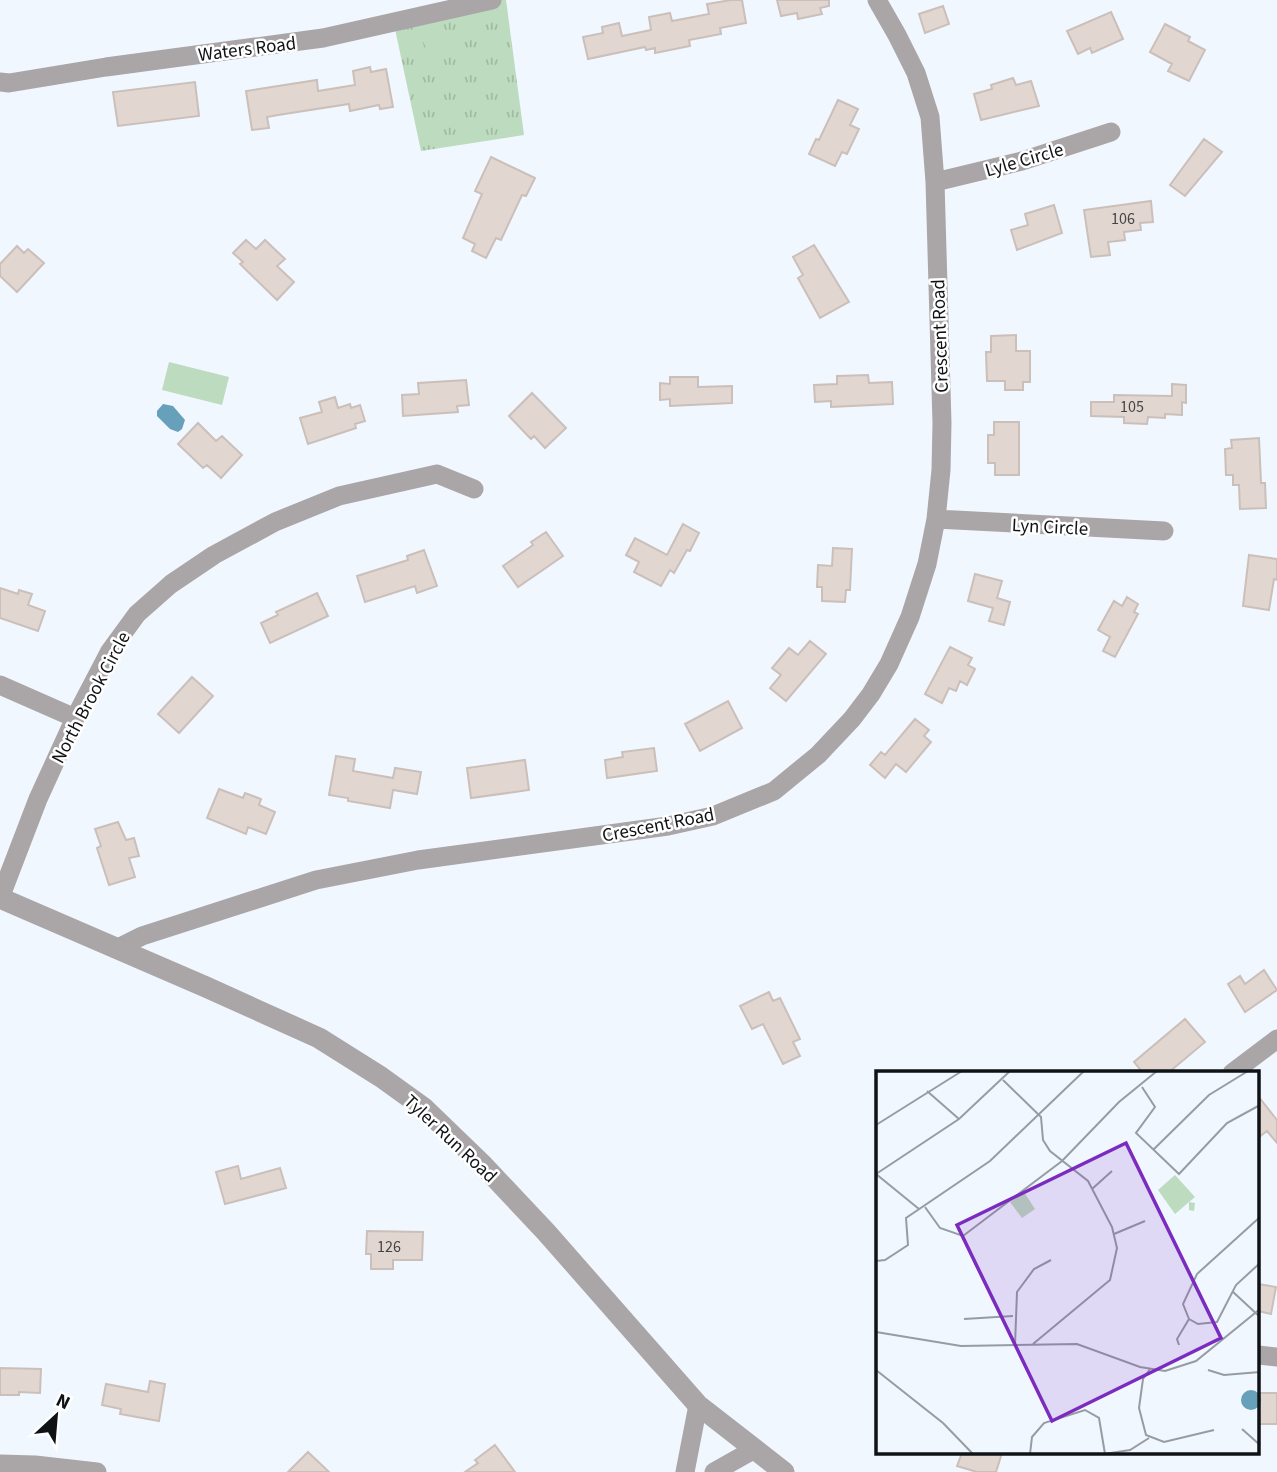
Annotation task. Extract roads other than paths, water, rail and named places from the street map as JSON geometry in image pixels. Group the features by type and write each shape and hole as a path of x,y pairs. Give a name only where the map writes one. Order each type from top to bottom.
{"street":[{"name":"Waters Road","path":"0,82 9,83 323,38 492,0"},
{"name":"Crescent Road","path":"116,948 154,932 316,880 418,860 668,826 713,816 774,791 832,741 871,694 889,664 910,617 927,564 936,519 942,423 935,182 930,117 916,74 877,0"},
{"name":"Lyle Circle","path":"935,182 1022,162 1111,132"},
{"name":"North Brook Circle","path":"0,898 38,799 75,718 110,651 137,614 171,584 214,555 275,522 339,496 437,474 474,489"},
{"name":"Lyn Circle","path":"936,519 1164,531"},
{"path":"0,685 75,718"},
{"name":"Tyler Run Road","path":"0,898 206,986 319,1038 374,1072 424,1108 546,1232 698,1405 784,1472"},
{"path":"1235,1071 1277,1039"},
{"path":"685,1472 698,1405"},
{"path":"714,1472 753,1450"},
{"path":"0,1464 97,1472"}],"water":[{"path":"163,404 173,406 185,420 178,432 170,429 157,416 157,411"}]}
